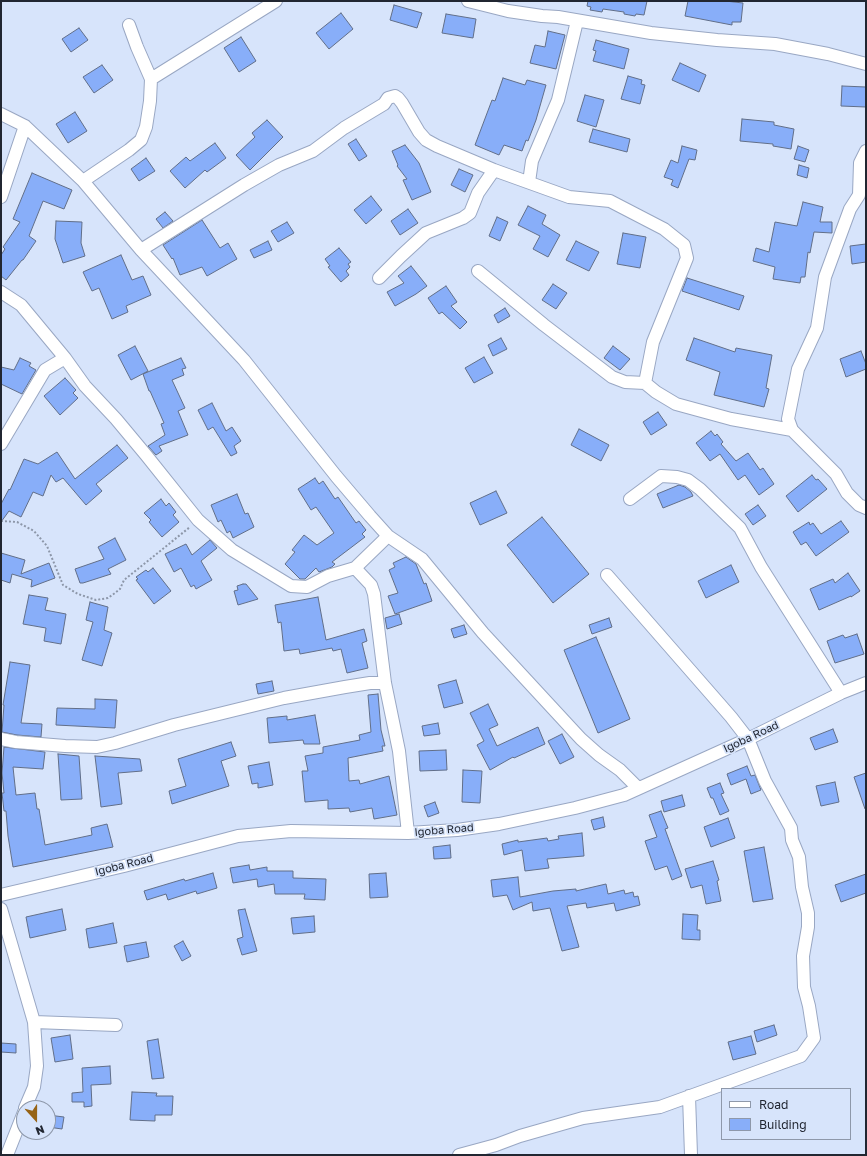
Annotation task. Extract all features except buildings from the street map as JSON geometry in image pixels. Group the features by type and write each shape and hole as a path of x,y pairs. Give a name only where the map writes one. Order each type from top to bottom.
{"street":[{"path":"151,79 276,1"},
{"path":"468,1 508,11 558,17 651,33 774,44 828,54 866,64"},
{"path":"529,182 532,161 558,100 577,21"},
{"path":"83,181 129,150 141,140 146,127 150,101 151,79 129,25"},
{"path":"141,250 244,185 279,165 313,151 344,128 384,104 388,98 394,96 402,103 419,132 426,140 437,146 494,170 569,197 610,201 664,229 684,245 687,258 653,342 645,383"},
{"path":"1,114 24,126 83,181 141,250 244,360 336,476 388,536 422,559 483,633 556,712 598,755 620,770 638,788"},
{"path":"1,197 24,126"},
{"path":"866,151 860,162 859,195 850,209 825,277 817,328 798,369 788,419 792,430 836,474 847,493 859,505 866,508"},
{"path":"379,278 426,233 463,218 470,213 478,193 494,170"},
{"path":"478,271 544,325 612,377 625,382 645,383 656,392 676,404 731,419 792,430"},
{"path":"1,292 21,305 65,358 85,386 126,431 198,520 232,550 291,586 307,587 328,576 355,568 388,536"},
{"path":"1,443 45,370 65,358"},
{"path":"630,499 661,476 677,477 688,480 710,498 740,528 761,567 841,693"},
{"path":"355,568 371,585 374,594 385,669 385,683 400,751 408,833"},
{"path":"459,1155 583,1118 660,1107 719,1087 801,1056 814,1038 809,1006 804,987 803,956 808,927 808,913 802,886 799,856 792,840 791,828 764,781 748,739 731,717 607,575"},
{"path":"1,740 65,746 97,747 174,725 284,698 346,686 385,683"},
{"name":"Igoba Road","path":"1,895 124,866 238,836 291,831 408,833 457,830 500,824 575,808 624,794 638,788 748,739 841,693 866,683"},
{"path":"1,909 34,1022 37,1066 34,1087 28,1100"},
{"path":"34,1022 116,1025"},
{"path":"689,1096 691,1155"},
{"path":"7,1155 16,1132"}],"path":[{"path":"1,521 17,522 34,531 47,546 63,585 78,594 96,600 108,598 116,593 120,589 124,580 198,520"}]}
